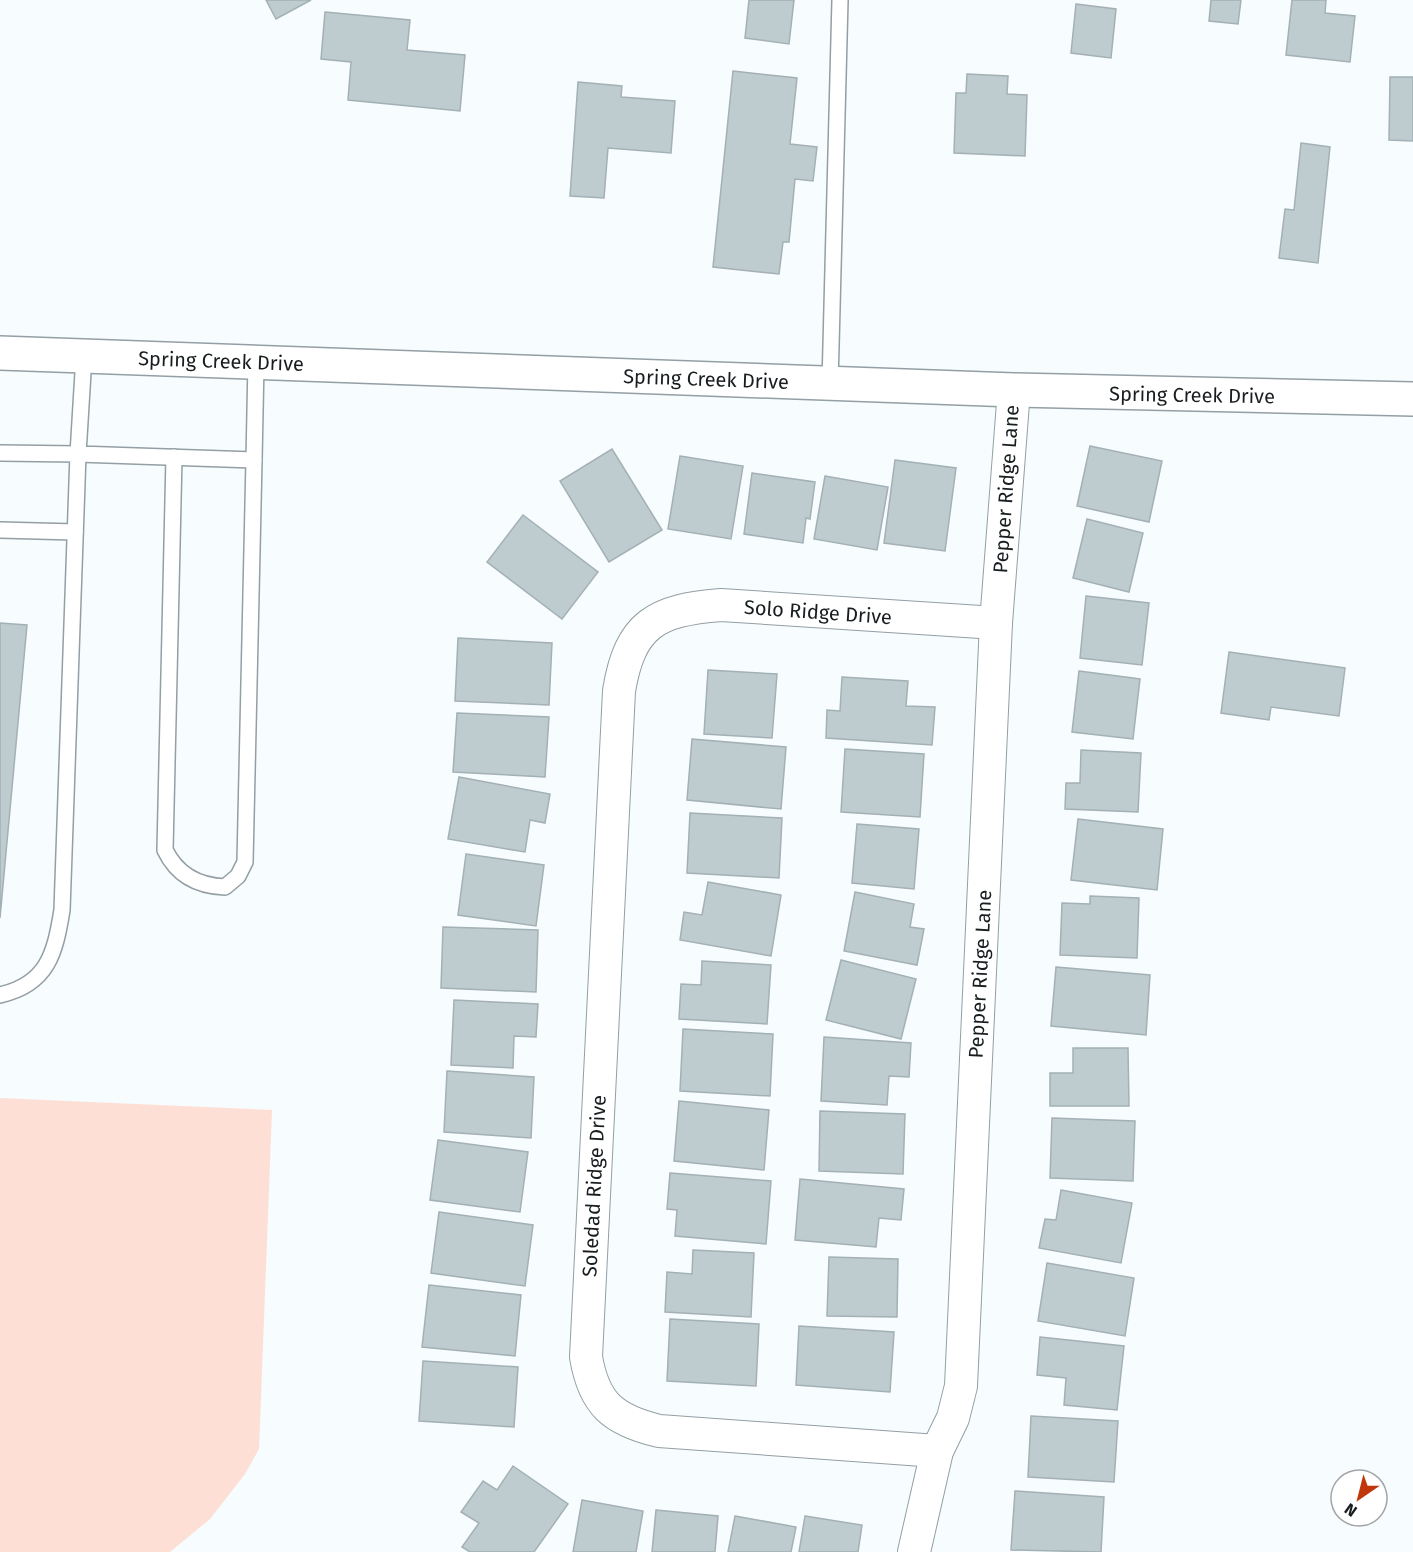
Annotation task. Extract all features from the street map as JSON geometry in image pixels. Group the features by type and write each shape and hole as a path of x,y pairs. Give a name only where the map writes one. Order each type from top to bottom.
{"street":[{"name":"Spring Creek Drive","path":"0,353 1014,390 1413,399"},
{"name":"Pepper Ridge Lane","path":"914,1552 938,1451 953,1418 961,1386 996,623 1014,390"},
{"name":"Solo Ridge Drive","path":"646,628 667,614 692,607 721,605 996,623"},
{"name":"Soledad Ridge Drive","path":"646,628 624,660 619,691 586,1357 590,1380 595,1393 621,1419 659,1431 938,1451"}],"lane":[{"path":"830,384 840,0"},
{"path":"0,995 14,991 39,976 48,964 62,910 78,454 84,356"},
{"path":"174,457 165,850 171,862 188,878 206,886 225,887 238,876 245,862 256,363"},
{"path":"0,453 254,460"},
{"path":"0,530 75,532"}],"shaded area":[{"path":"0,1098 272,1110 259,1449 245,1474 210,1519 170,1552 0,1552"}],"building":[{"path":"266,0 311,0 276,19"},
{"path":"749,0 794,0 789,44 745,38"},
{"path":"1211,0 1241,0 1238,24 1209,21"},
{"path":"1292,0 1326,0 1325,13 1355,16 1350,62 1286,55"},
{"path":"1076,4 1116,9 1111,58 1071,53"},
{"path":"325,12 410,20 407,50 465,55 460,111 348,100 351,62 321,59"},
{"path":"733,71 797,78 790,144 817,147 813,181 795,179 789,242 783,242 779,274 713,267"},
{"path":"967,74 1008,76 1007,94 1027,95 1025,156 954,153 956,93 966,93"},
{"path":"1390,77 1413,77 1413,141 1389,140"},
{"path":"578,82 622,86 621,97 675,101 671,153 608,148 604,198 570,196"},
{"path":"1301,143 1330,147 1318,263 1279,258 1285,209 1294,210"},
{"path":"1090,446 1162,461 1149,522 1077,506"},
{"path":"612,449 662,530 609,562 560,481"},
{"path":"680,456 743,466 731,539 668,529"},
{"path":"895,460 956,468 945,551 884,543"},
{"path":"752,473 815,482 810,519 806,518 803,543 744,534"},
{"path":"825,476 888,487 877,550 814,539"},
{"path":"523,515 598,572 562,619 487,562"},
{"path":"1087,519 1143,533 1129,592 1073,578"},
{"path":"1086,596 1149,603 1142,665 1080,658"},
{"path":"0,623 27,625 0,918"},
{"path":"458,638 552,643 549,705 455,701"},
{"path":"1229,652 1345,668 1339,716 1271,707 1269,720 1221,713"},
{"path":"708,670 777,674 772,738 704,734"},
{"path":"1079,671 1140,679 1133,739 1072,732"},
{"path":"842,677 908,681 906,706 935,707 932,745 826,738 827,710 840,711"},
{"path":"457,713 549,717 545,777 453,772"},
{"path":"692,739 786,747 781,809 687,800"},
{"path":"845,749 924,754 920,817 841,812"},
{"path":"1081,750 1141,753 1138,812 1065,809 1066,783 1080,783"},
{"path":"459,777 550,794 545,823 530,820 525,852 448,839"},
{"path":"690,813 782,818 779,878 687,873"},
{"path":"1078,819 1163,829 1157,890 1071,880"},
{"path":"857,824 919,829 914,889 852,883"},
{"path":"466,854 544,865 536,926 458,915"},
{"path":"708,882 781,895 771,956 680,940 684,912 702,915"},
{"path":"855,892 914,904 910,927 924,929 917,965 844,951"},
{"path":"1090,896 1139,898 1137,958 1060,955 1062,903 1090,904"},
{"path":"443,927 538,930 536,992 441,988"},
{"path":"841,960 916,979 901,1039 826,1020"},
{"path":"702,961 771,965 767,1024 679,1019 681,984 701,985"},
{"path":"1056,967 1150,975 1146,1035 1051,1026"},
{"path":"454,1000 538,1004 536,1037 514,1036 513,1068 451,1065"},
{"path":"683,1029 773,1034 770,1096 680,1091"},
{"path":"824,1037 911,1043 909,1077 889,1076 887,1105 821,1101"},
{"path":"1073,1048 1128,1048 1129,1106 1050,1106 1050,1073 1073,1073"},
{"path":"447,1071 534,1077 531,1138 444,1132"},
{"path":"679,1101 769,1110 764,1170 674,1161"},
{"path":"820,1111 905,1114 903,1174 819,1171"},
{"path":"1052,1118 1135,1121 1133,1181 1050,1178"},
{"path":"438,1140 528,1152 520,1212 430,1200"},
{"path":"670,1173 771,1181 766,1244 675,1236 677,1210 667,1209"},
{"path":"800,1179 904,1189 901,1220 879,1218 876,1247 795,1240"},
{"path":"1061,1190 1132,1203 1121,1263 1039,1248 1045,1219 1056,1220"},
{"path":"439,1212 533,1225 525,1286 431,1273"},
{"path":"693,1250 754,1253 751,1317 665,1312 667,1272 692,1274"},
{"path":"829,1257 898,1259 897,1317 827,1316"},
{"path":"1047,1263 1134,1278 1125,1336 1038,1321"},
{"path":"429,1285 521,1295 515,1356 422,1347"},
{"path":"670,1319 759,1324 756,1386 667,1381"},
{"path":"799,1326 894,1332 890,1392 796,1385"},
{"path":"1040,1337 1124,1346 1117,1410 1064,1405 1066,1378 1037,1375"},
{"path":"423,1361 518,1367 514,1427 419,1421"},
{"path":"1031,1416 1118,1421 1114,1482 1028,1477"},
{"path":"513,1466 568,1504 534,1552 470,1552 462,1547 479,1523 461,1512 483,1481 497,1490"},
{"path":"1015,1491 1104,1497 1101,1552 1011,1550"},
{"path":"582,1500 643,1511 636,1552 573,1552"},
{"path":"656,1510 718,1516 715,1552 652,1552"},
{"path":"735,1516 796,1527 791,1552 728,1552"},
{"path":"805,1516 862,1525 858,1552 799,1552"}]}
